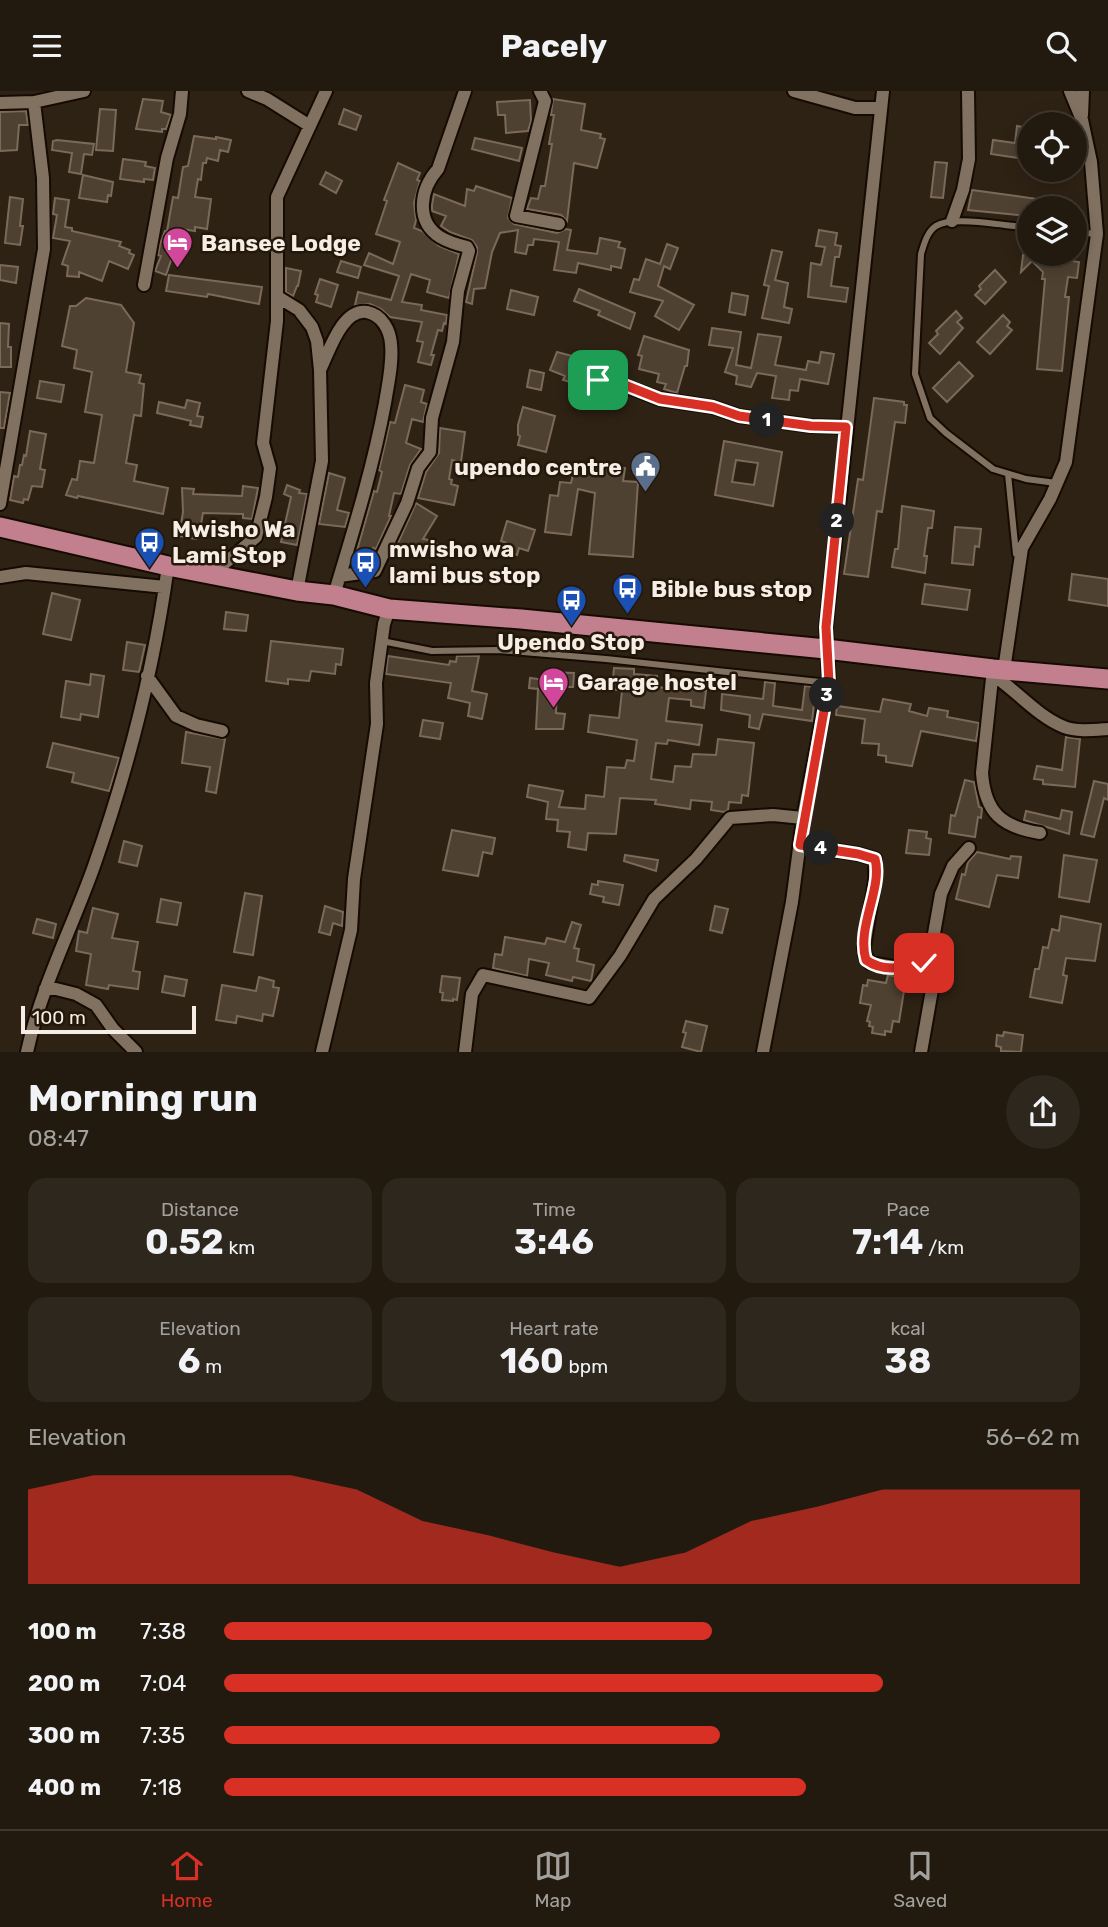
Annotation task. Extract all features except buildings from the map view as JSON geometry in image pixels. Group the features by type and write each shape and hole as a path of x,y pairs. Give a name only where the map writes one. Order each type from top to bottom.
{"highway":[{"path":"0,527 168,566 297,591 334,595 389,609 521,619 826,649 997,671 1108,679"}],"street":[{"path":"0,103 34,102 68,92 84,91"},
{"path":"144,285 167,158 180,114 182,91"},
{"path":"248,91 267,99 310,126"},
{"path":"212,574 256,537 266,497 270,468 263,443 276,334 277,197 326,91"},
{"path":"540,91 545,101 516,216 559,224"},
{"path":"794,91 855,108 881,108"},
{"path":"763,1052 792,902 803,818 829,683 826,627 883,91"},
{"path":"952,221 963,190 969,159 968,91"},
{"path":"1070,91 1079,112"},
{"path":"1082,112 1083,91"},
{"path":"340,576 375,571 407,503 418,468 430,452 432,418 453,342 458,291 470,251 467,247 439,237 427,222 422,205 431,177 438,169 463,92"},
{"path":"0,504 44,249 43,178 34,102"},
{"path":"1040,833 1010,826 997,814 983,790 982,773 997,671 1018,566 1025,541 1058,484 1066,462 1097,234 1087,143"},
{"path":"278,297 299,310 312,327 317,341 320,370 322,461 297,591"},
{"path":"320,370 342,327 354,313 358,311 375,314 383,322 392,345 386,397 378,437 334,595"},
{"path":"598,380 612,380 660,399 713,407 739,416 811,426 846,427"},
{"path":"27,1052 45,989 93,869 121,787 134,740 168,566"},
{"path":"0,577 26,573 165,587"},
{"path":"321,1052 351,930 354,879 377,724 376,683 389,609"},
{"path":"997,671 1047,718 1066,728 1108,729"},
{"path":"147,676 176,716 184,721 222,731"},
{"path":"465,1052 472,993 483,975 589,997 620,956 654,899 696,859 730,818 773,815 803,818"},
{"path":"800,845 875,859 875,880 866,923 866,960 899,968 933,962"},
{"path":"921,1052 933,984 932,945 940,894 953,866 969,848"},
{"path":"45,989 56,989 88,999 136,1052"}],"lane":[{"path":"1017,227 952,221 937,225 927,236 921,254 915,374 930,418 946,433 993,469 1026,479 1058,484"},
{"path":"1087,233 1097,234"},
{"path":"1008,474 1018,566"},
{"path":"382,641 432,651 498,650 829,683"}],"place":[{"name":"Bansee Lodge","path":"178,270"},
{"name":"upendo centre","path":"645,494"},
{"name":"Mwisho Wa Lami Stop","path":"149,569"},
{"name":"mwisho wa lami bus stop","path":"366,589"},
{"name":"Bible bus stop","path":"628,616"},
{"name":"Upendo Stop","path":"571,628"},
{"name":"Garage hostel","path":"554,709"}],"route":[{"path":"598,380 612,380 660,399 713,407 739,416 811,426 846,427 826,627 829,683 800,845 875,859 875,880 866,923 866,960 875,965 899,968 924,963"}]}
